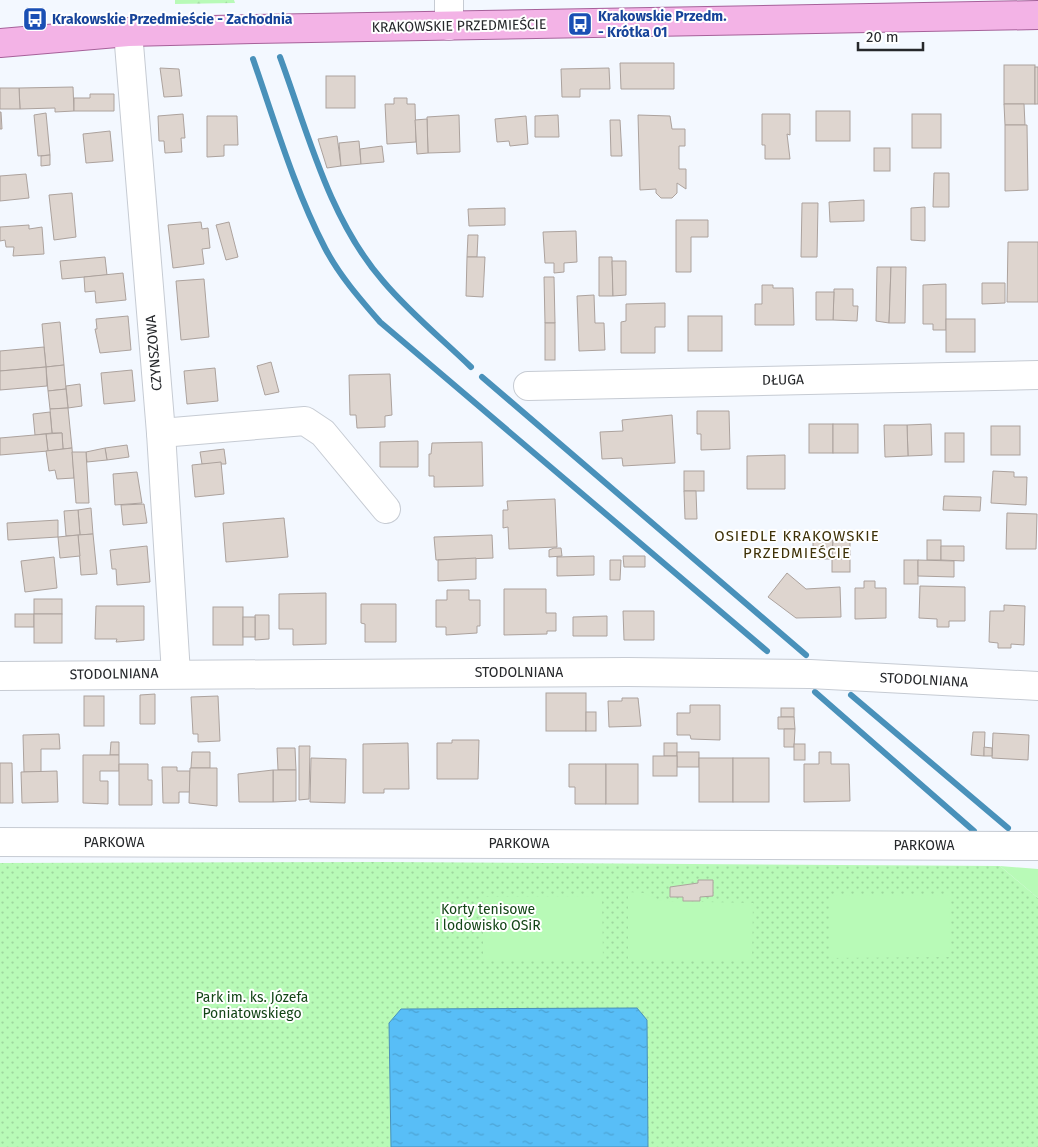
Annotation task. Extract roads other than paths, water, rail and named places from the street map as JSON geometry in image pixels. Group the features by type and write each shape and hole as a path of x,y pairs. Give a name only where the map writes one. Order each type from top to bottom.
{"main road":[{"name":"KRAKOWSKIE PRZEDMIEŚCIE","path":"0,43 128,32 449,13 1038,15"}],"street":[{"name":"CZYNSZOWA","path":"128,32 161,433 176,674"},
{"name":"DŁUGA","path":"528,386 1038,375"},
{"path":"161,433 287,420 305,421 323,432 386,509"},
{"name":"STODOLNIANA","path":"0,676 637,672 810,674 1038,686"},
{"name":"PARKOWA","path":"0,842 1038,846"}],"water":[{"path":"637,1008 647,1020 648,1147 391,1147 389,1023 401,1009"}],"waterway":[{"path":"280,57 334,203 364,257 393,292 471,367"},
{"path":"253,59 286,155 304,202 325,248 343,277 380,322 767,651"},
{"path":"482,377 806,655"},
{"path":"815,692 974,831"},
{"path":"851,695 1008,828"}],"place":[{"name":"Krakowskie Przedmieście - Zachodnia","path":"35,19"},
{"name":"Krakowskie Przedm. - Krótka 01","path":"580,24"}],"district":[{"name":"OSIEDLE KRAKOWSKIE PRZEDMIEŚCIE","path":"797,544"}],"park label":[{"name":"Korty tenisowe i lodowisko OSiR","path":"488,918"},
{"name":"Park im. ks. Józefa Poniatowskiego","path":"252,1006"}]}
